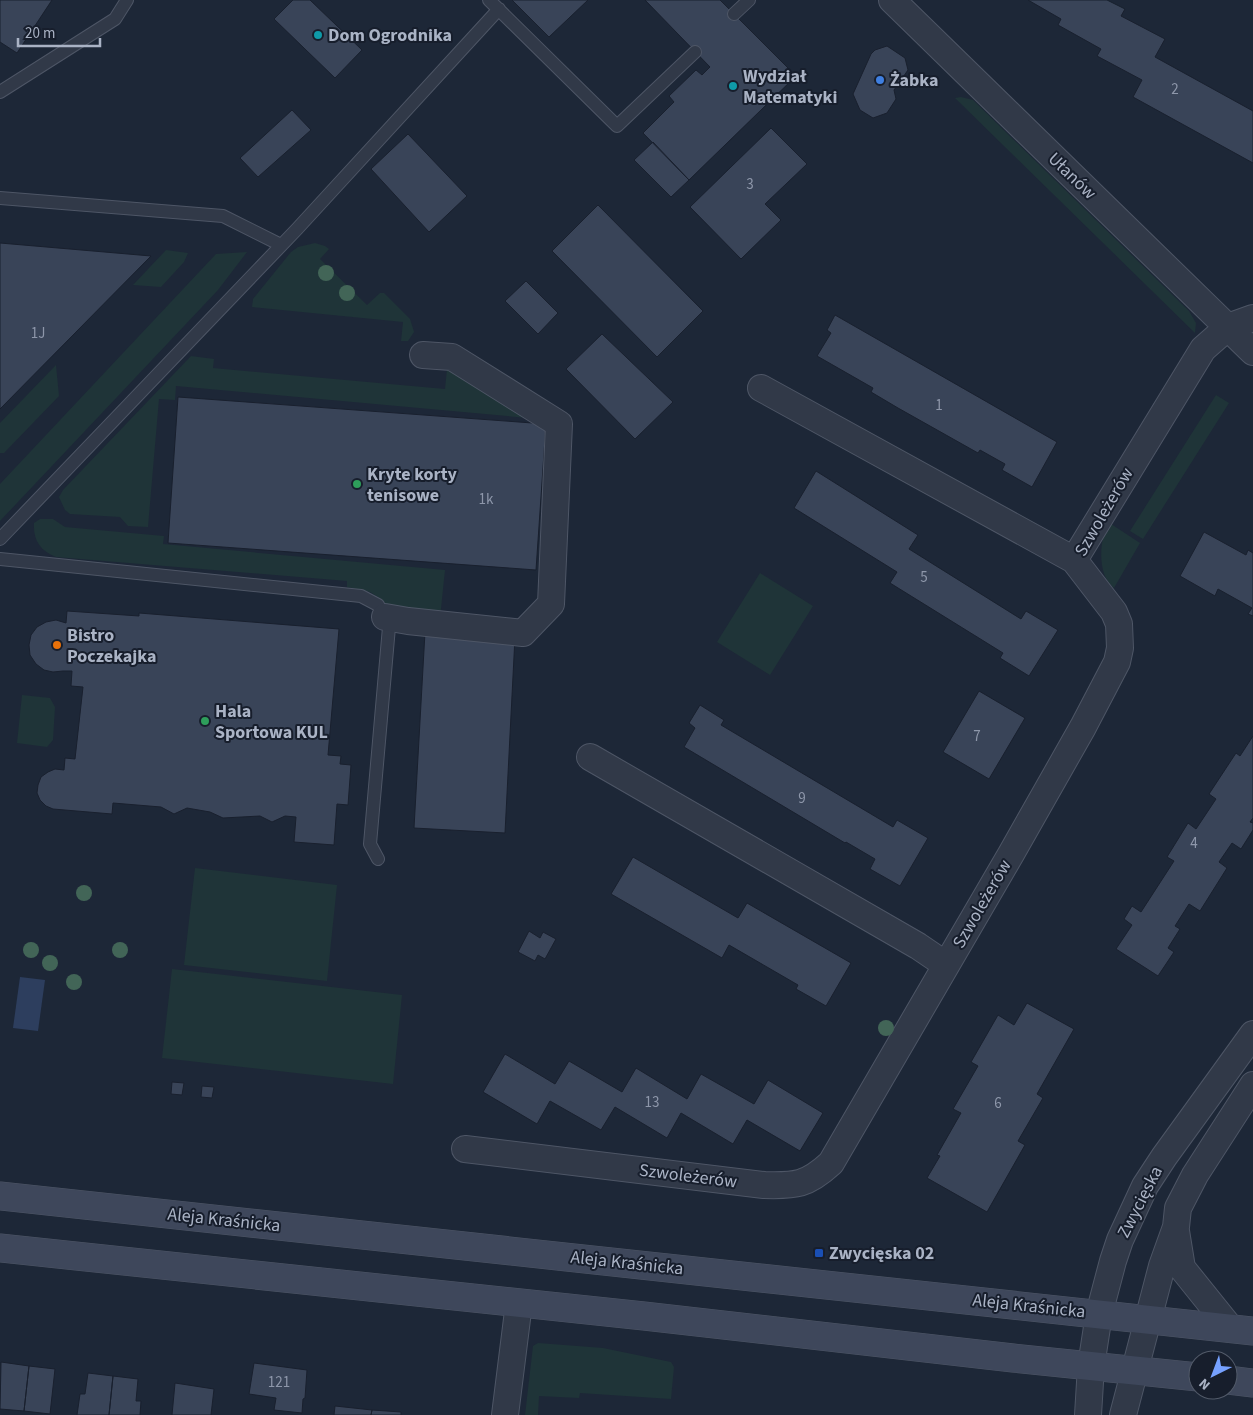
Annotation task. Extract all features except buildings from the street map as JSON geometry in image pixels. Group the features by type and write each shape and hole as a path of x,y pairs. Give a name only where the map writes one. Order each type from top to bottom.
{"main road":[{"name":"Aleja Kraśnicka","path":"0,1196 1242,1330"},
{"path":"0,1248 1188,1376"},
{"path":"1238,1381 1253,1383"}],"street":[{"name":"Ułanów","path":"892,0 1253,352"},
{"path":"1228,327 1253,318"},
{"name":"Szwoleżerów","path":"465,1149 784,1186 804,1183 819,1174 831,1163 1053,780 1116,662 1120,642 1120,624 1114,612 1074,560 1203,349 1228,327"},
{"path":"385,617 522,633 551,604 559,424 452,357 422,355"},
{"path":"761,388 1074,560"},
{"path":"590,757 918,946 946,965"},
{"name":"Zwycięska","path":"1088,1415 1091,1366 1098,1314 1115,1254 1145,1186 1184,1128 1253,1034"},
{"name":"Zwycięska","path":"1242,1330 1182,1268 1176,1228 1178,1208 1195,1175 1253,1086"},
{"name":"Zwycięska","path":"1123,1415 1146,1319 1176,1228"},
{"path":"506,1415 519,1303"}],"lane":[{"path":"0,92 115,19 127,0"},
{"path":"489,0 617,126 696,52"},
{"path":"734,14 749,0"},
{"path":"0,539 281,245 499,9"},
{"path":"0,198 223,216 281,245"},
{"path":"0,559 361,596 378,605 389,627 370,844 378,859"}],"green space":[{"path":"961,97 973,100 1189,311 1196,323 1195,333 955,98"},
{"path":"315,243 329,249 320,259 367,305 380,293 384,293 410,319 414,332 408,341 401,341 403,322 252,307 253,299 291,252 298,247"},
{"path":"166,250 188,253 184,262 161,287 133,285"},
{"path":"247,252 218,290 0,521 0,484 216,254"},
{"path":"191,356 214,359 213,368 445,389 447,369 539,419 176,386 175,400 159,399 148,527 128,526 120,517 70,514 65,510 59,497 63,490"},
{"path":"56,365 59,396 4,453 0,453 0,423"},
{"path":"1216,395 1229,403 1143,539 1130,531"},
{"path":"40,519 53,519 65,527 164,536 163,544 445,570 440,618 394,612 381,599 370,592 347,587 347,581 56,557 46,552 36,540 34,523"},
{"path":"1108,522 1140,543 1114,588 1104,574 1101,556 1103,538"},
{"path":"760,573 813,606 770,675 717,642"},
{"path":"22,695 50,698 55,707 53,740 47,747 17,743"},
{"path":"195,868 337,885 327,981 184,965"},
{"path":"172,969 402,995 393,1084 162,1058"},
{"path":"538,1343 603,1348 671,1362 674,1367 671,1399 580,1393 579,1398 539,1396 538,1415 525,1415 533,1346"}],"water":[{"path":"20,977 45,980 38,1031 13,1028"}],"place":[{"name":"Dom Ogrodnika","path":"318,35"},
{"name":"Żabka","path":"880,80"},
{"name":"Wydział Matematyki","path":"733,86"},
{"name":"Kryte korty tenisowe","path":"357,484"},
{"name":"Bistro Poczekajka","path":"57,645"},
{"name":"Hala Sportowa KUL","path":"205,721"},
{"name":"Zwycięska 02","path":"819,1253"}]}
